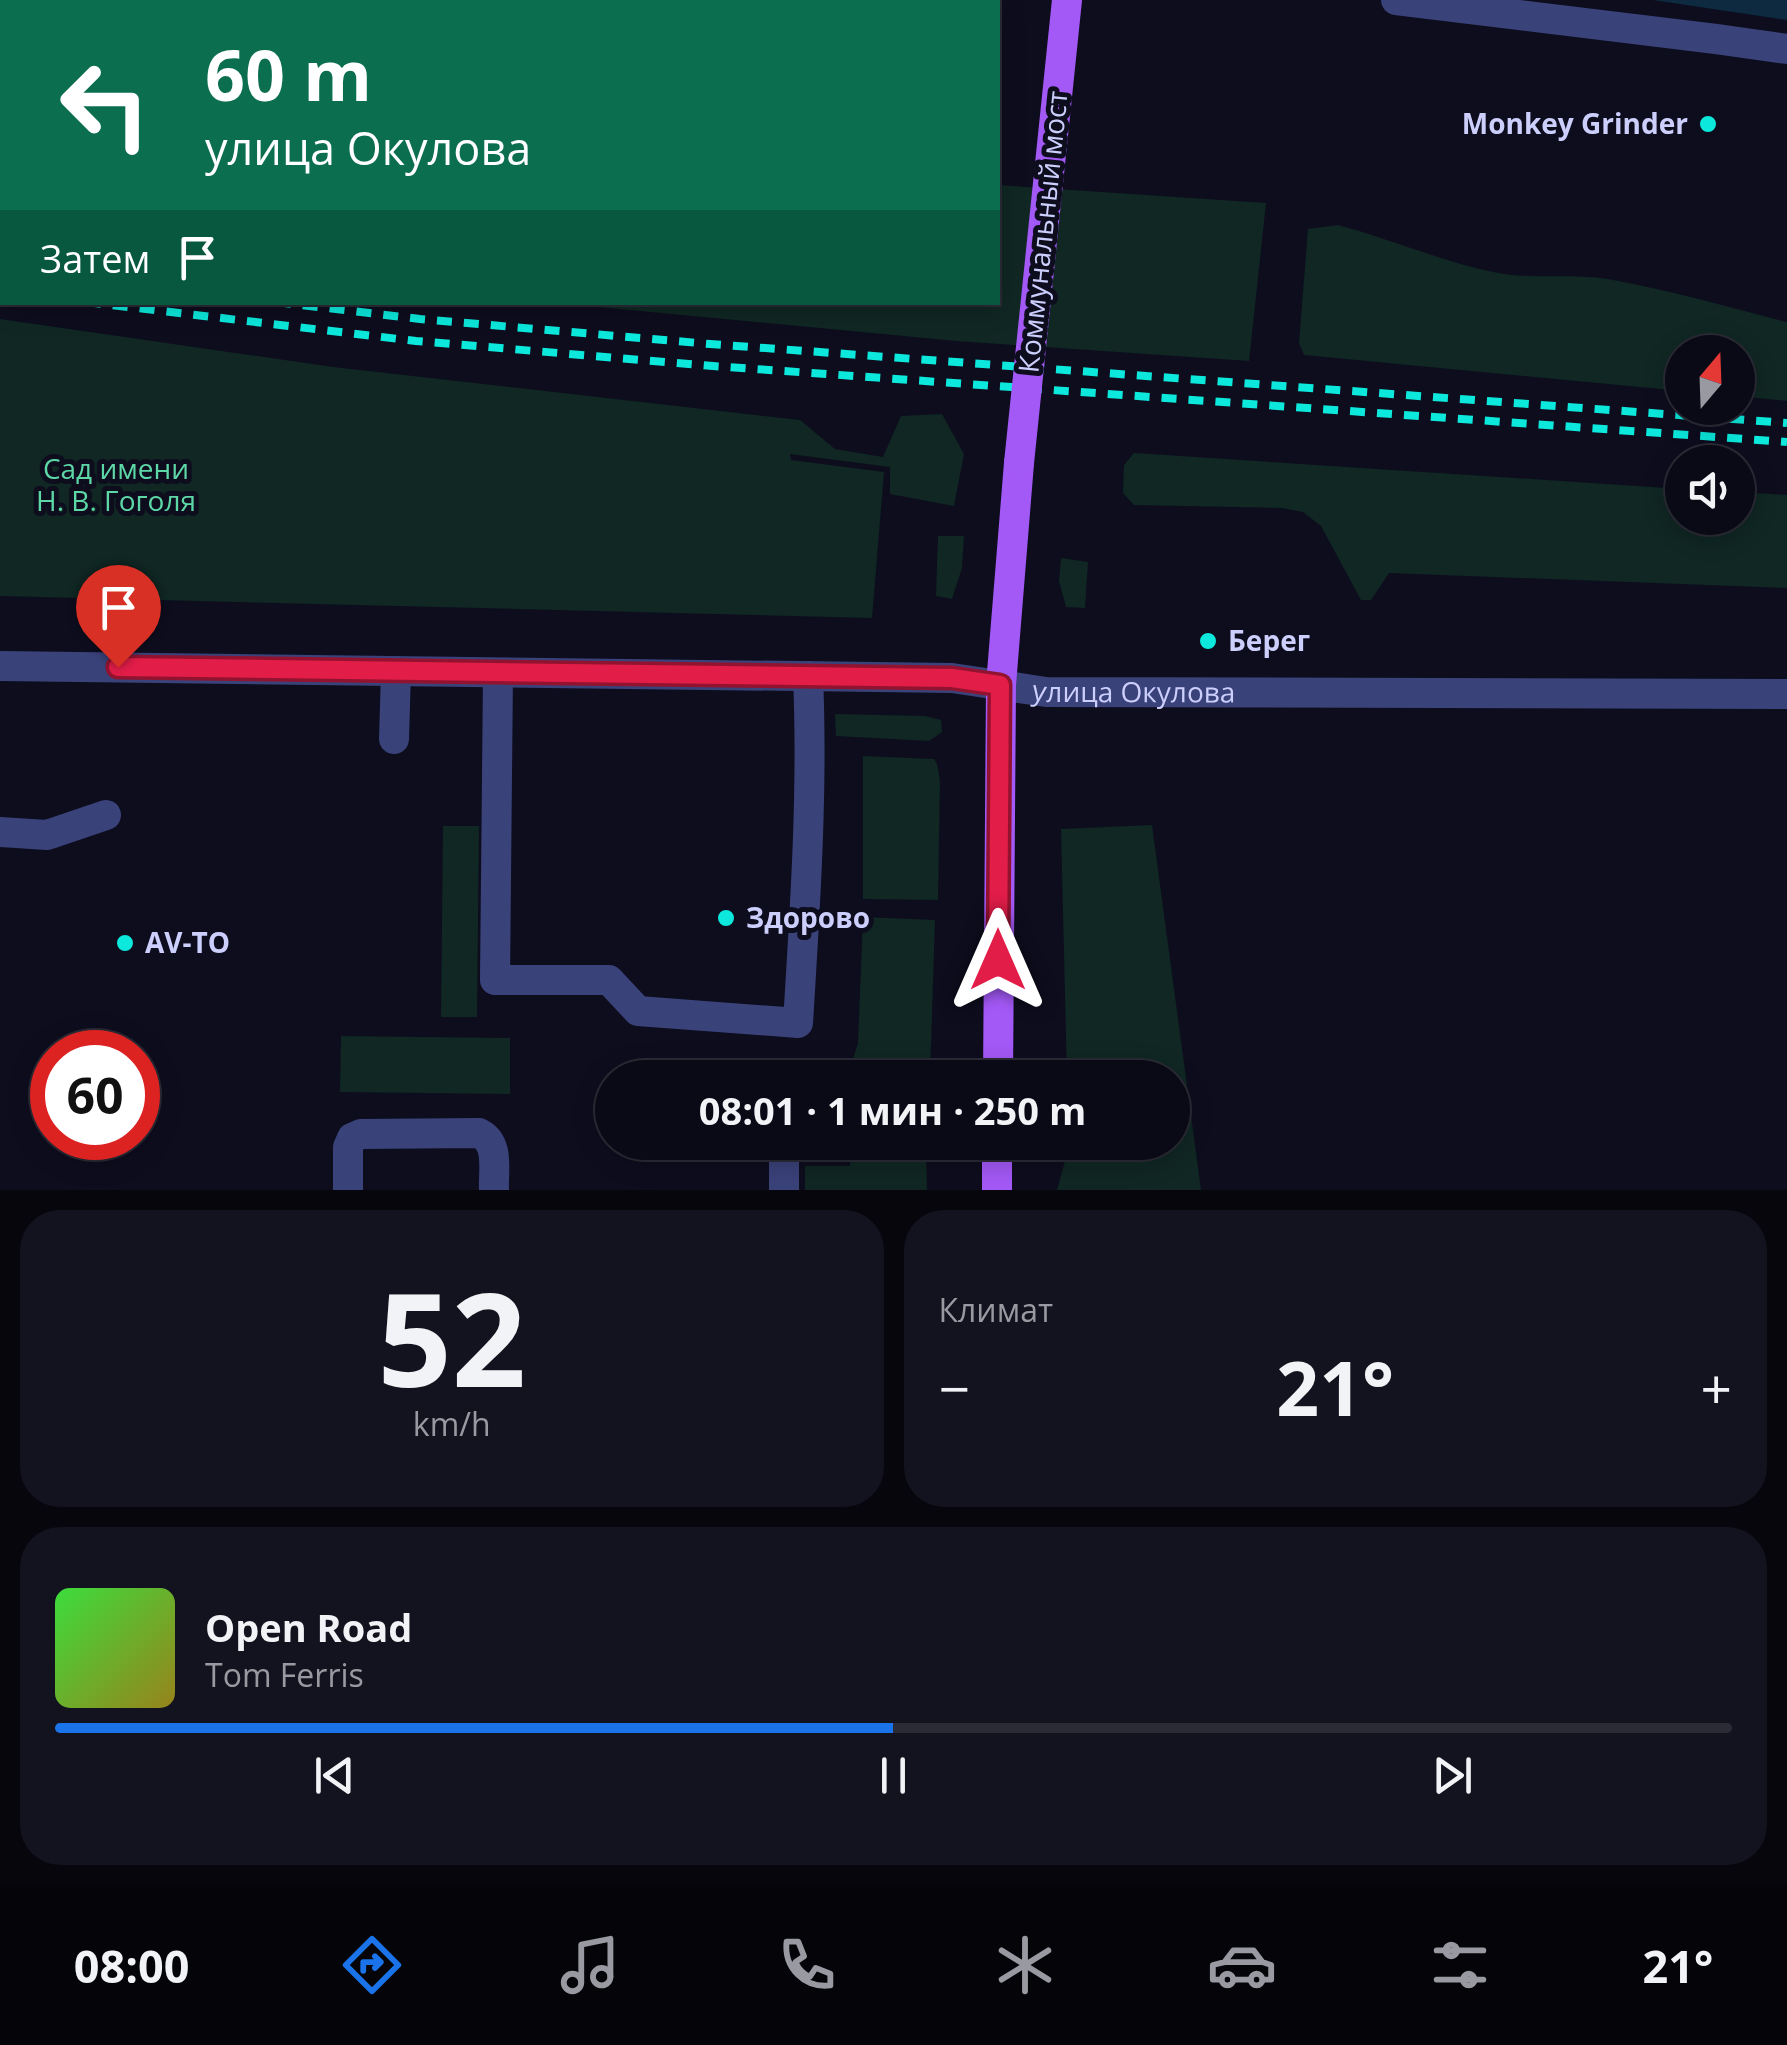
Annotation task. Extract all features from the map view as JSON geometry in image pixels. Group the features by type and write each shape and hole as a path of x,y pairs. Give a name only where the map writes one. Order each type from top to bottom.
{"main road":[{"name":"Коммунальный мост","path":"998,1060 1000,685 1018,463 1067,0"},
{"path":"997,1190 998,1160"}],"street":[{"path":"1396,0 1787,49"},
{"name":"улица Окулова","path":"0,666 952,678 1046,692 1787,694"},
{"path":"394,739 396,671"},
{"path":"498,673 495,980 609,980 638,1011 798,1024 811,743 808,676"},
{"path":"0,832 47,835 106,816"},
{"path":"348,1190 348,1147 352,1138 362,1134 479,1133 489,1138 493,1146 494,1190"},
{"path":"784,1160 784,1190"}],"green space":[{"path":"1000,185 1266,203 1249,361 956,341 577,305 1000,305"},
{"path":"1338,225 1493,272 1608,279 1787,322 1787,401 1755,398 1755,335 1665,335 1665,389 1304,355 1299,343 1308,229"},
{"name":"Сад имени Н. В. Гоголя","path":"0,319 333,367 800,420 835,449 883,457 901,416 942,414 964,454 954,506 890,494 890,467 790,454 791,460 884,472 872,618 0,596"},
{"path":"1134,453 1665,488 1665,535 1755,535 1755,493 1787,495 1787,588 1389,573 1371,600 1361,600 1321,526 1303,512 1282,508 1134,505 1123,493 1124,465"},
{"path":"938,536 964,536 962,568 952,599 936,596"},
{"path":"1061,558 1088,562 1085,608 1066,607 1059,581"},
{"path":"835,714 925,716 941,720 942,732 929,741 836,736"},
{"path":"863,756 934,759 937,764 938,900 863,899"},
{"path":"1152,825 1184,1060 1067,1060 1061,829"},
{"path":"443,826 479,826 477,1017 441,1017"},
{"path":"863,917 935,920 931,1060 853,1060 858,1043"},
{"path":"341,1036 510,1038 510,1094 340,1092"},
{"path":"1190,1108 1201,1190 1057,1190 1065,1160 1190,1160"},
{"path":"850,1160 926,1160 927,1190 805,1190 805,1166 850,1166"}],"water":[{"path":"1653,0 1787,0 1787,20"}],"railway":[{"path":"111,305 416,341 713,366 1787,442"},
{"path":"301,305 710,344 1787,423"}],"place":[{"name":"Monkey Grinder","path":"1708,124"},
{"name":"Берег","path":"1208,641"},
{"name":"Здорово","path":"726,918"},
{"name":"AV-TO","path":"125,943"}],"route":[{"path":"118,667 952,678 1000,685 998,960"}]}
